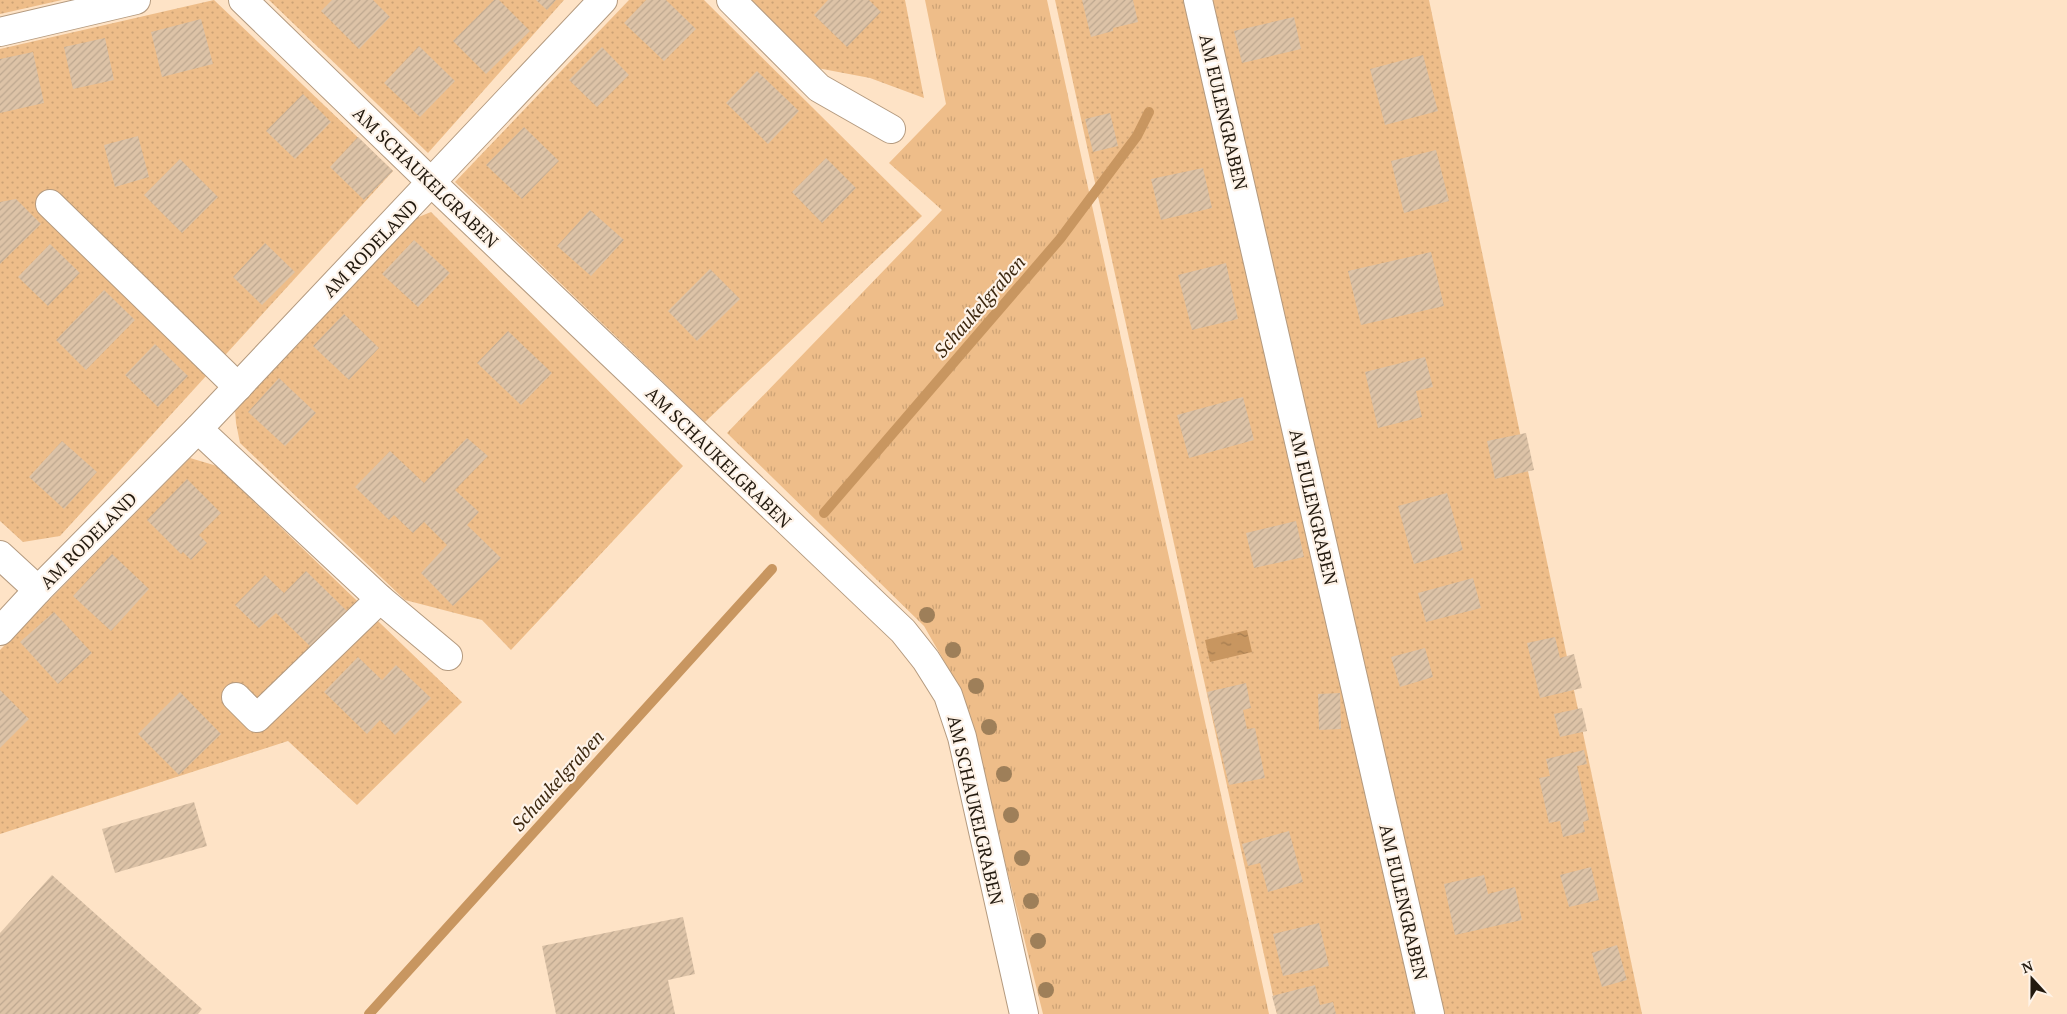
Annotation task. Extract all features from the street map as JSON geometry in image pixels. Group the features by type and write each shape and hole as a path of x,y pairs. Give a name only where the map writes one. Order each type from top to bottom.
{"street":[{"path":"0,32 136,0"},
{"name":"AM SCHAUKELGRABEN","path":"243,0 432,183 895,624 926,660 948,695 962,737 1024,1014"},
{"name":"AM RODELAND","path":"0,632 38,590 198,429 604,0"},
{"path":"731,0 818,88 891,129"},
{"name":"AM EULENGRABEN","path":"1198,0 1430,1014"},
{"path":"50,204 238,387"},
{"path":"198,429 380,599 448,656"},
{"path":"0,555 38,590"},
{"path":"236,697 257,718 380,599"}],"green space":[{"path":"0,0 62,0 0,14"},
{"path":"214,0 393,171 60,536 23,542 0,521 0,49"},
{"path":"269,0 564,0 428,153"},
{"path":"629,0 704,0 922,216 705,422 455,182"},
{"path":"748,0 905,0 924,98 870,78 812,67"},
{"path":"925,0 1047,0 1269,1014 1043,1014 963,694 924,626 727,433 942,210 889,163 946,104"},
{"path":"1055,0 1185,0 1420,1014 1277,1014"},
{"path":"1210,0 1429,0 1642,1014 1442,1014"},
{"path":"431,212 683,466 511,650 482,620 405,600 240,443 236,423 235,410 411,220"},
{"path":"190,458 217,466 462,702 357,805 288,741 0,834 0,650"}],"water":[{"path":"1247,630 1252,652 1210,662 1205,640"}],"building":[{"path":"332,0 373,0 390,17 359,49 321,11"},
{"path":"494,0 499,0 530,31 486,74 453,41"},
{"path":"536,0 556,0 547,10"},
{"path":"646,0 666,0 696,29 664,61 624,23"},
{"path":"828,0 869,0 881,12 847,47 814,15"},
{"path":"1082,0 1133,0 1138,22 1113,28 1113,31 1091,37"},
{"path":"1294,17 1301,49 1242,63 1234,31"},
{"path":"201,19 213,64 162,77 151,32"},
{"path":"105,38 114,80 73,89 64,47"},
{"path":"419,46 455,81 420,117 384,83"},
{"path":"602,47 629,75 597,107 569,80"},
{"path":"33,52 44,103 0,113 0,59"},
{"path":"1423,55 1438,111 1385,125 1370,69"},
{"path":"757,71 799,111 768,144 726,103"},
{"path":"303,94 331,122 295,159 266,131"},
{"path":"1110,113 1118,146 1093,152 1085,119"},
{"path":"524,127 559,161 522,199 486,165"},
{"path":"138,136 149,177 115,187 104,145"},
{"path":"358,137 393,171 364,200 330,167"},
{"path":"1436,150 1449,201 1404,213 1391,161"},
{"path":"826,158 856,188 822,223 792,192"},
{"path":"180,159 218,197 182,233 144,195"},
{"path":"1203,168 1212,208 1161,220 1151,179"},
{"path":"16,199 41,224 0,264 0,202"},
{"path":"590,210 624,240 591,276 557,246"},
{"path":"414,240 450,273 418,307 382,274"},
{"path":"265,243 295,272 262,305 233,277"},
{"path":"50,244 80,273 48,306 18,277"},
{"path":"1431,252 1444,306 1361,325 1348,271"},
{"path":"1226,263 1238,319 1192,330 1178,275"},
{"path":"710,269 740,299 697,341 668,311"},
{"path":"104,290 135,320 86,370 56,340"},
{"path":"344,314 379,348 349,380 313,346"},
{"path":"508,331 552,373 521,405 477,363"},
{"path":"155,344 188,376 158,407 125,375"},
{"path":"1425,357 1433,387 1416,391 1422,417 1378,428 1365,372"},
{"path":"279,378 316,413 285,446 248,412"},
{"path":"1243,397 1254,440 1189,458 1177,415"},
{"path":"1526,433 1534,470 1495,479 1487,441"},
{"path":"467,438 488,456 455,490 479,512 467,525 501,558 453,606 421,573 447,545 424,522 413,533 394,515 389,520 355,487 390,451 424,483"},
{"path":"62,441 97,472 64,509 29,477"},
{"path":"187,479 221,513 199,535 207,543 191,560 183,552 181,554 147,520"},
{"path":"1447,493 1463,550 1414,564 1398,506"},
{"path":"1296,521 1304,557 1254,568 1246,533"},
{"path":"112,554 149,589 111,631 73,596"},
{"path":"306,571 349,613 313,649 276,613 259,628 235,605 265,575 284,593"},
{"path":"1473,578 1481,608 1426,622 1418,593"},
{"path":"54,612 92,653 58,684 20,642"},
{"path":"1555,637 1560,658 1574,654 1582,688 1540,698 1527,643"},
{"path":"1425,648 1433,677 1400,687 1391,657"},
{"path":"358,657 382,680 396,665 431,698 395,735 380,720 367,734 324,692"},
{"path":"1246,683 1251,708 1243,710 1247,729 1255,728 1265,778 1229,785 1207,692"},
{"path":"0,690 29,719 0,748"},
{"path":"180,692 221,734 179,775 138,734"},
{"path":"1340,693 1341,729 1319,730 1318,694"},
{"path":"1582,708 1587,731 1560,737 1554,714"},
{"path":"1584,750 1587,764 1577,766 1589,820 1583,822 1585,832 1563,837 1560,821 1549,823 1539,778 1550,776 1546,759"},
{"path":"194,802 207,846 115,873 102,829"},
{"path":"1289,831 1303,882 1268,892 1260,863 1248,866 1242,844"},
{"path":"1591,867 1599,900 1569,907 1560,875"},
{"path":"52,875 202,1009 198,1014 0,1014 0,933"},
{"path":"1484,875 1488,894 1515,887 1522,920 1455,935 1444,884"},
{"path":"683,917 695,974 668,980 675,1014 556,1014 542,946"},
{"path":"1319,923 1329,966 1283,976 1273,934"},
{"path":"1617,945 1627,980 1602,987 1592,953"},
{"path":"1315,985 1320,1005 1333,1002 1336,1014 1277,1014 1272,996"}],"waterway":[{"name":"Schaukelgraben","path":"824,513 1060,239 1137,136 1149,112"},
{"name":"Schaukelgraben","path":"369,1014 772,569"}]}
